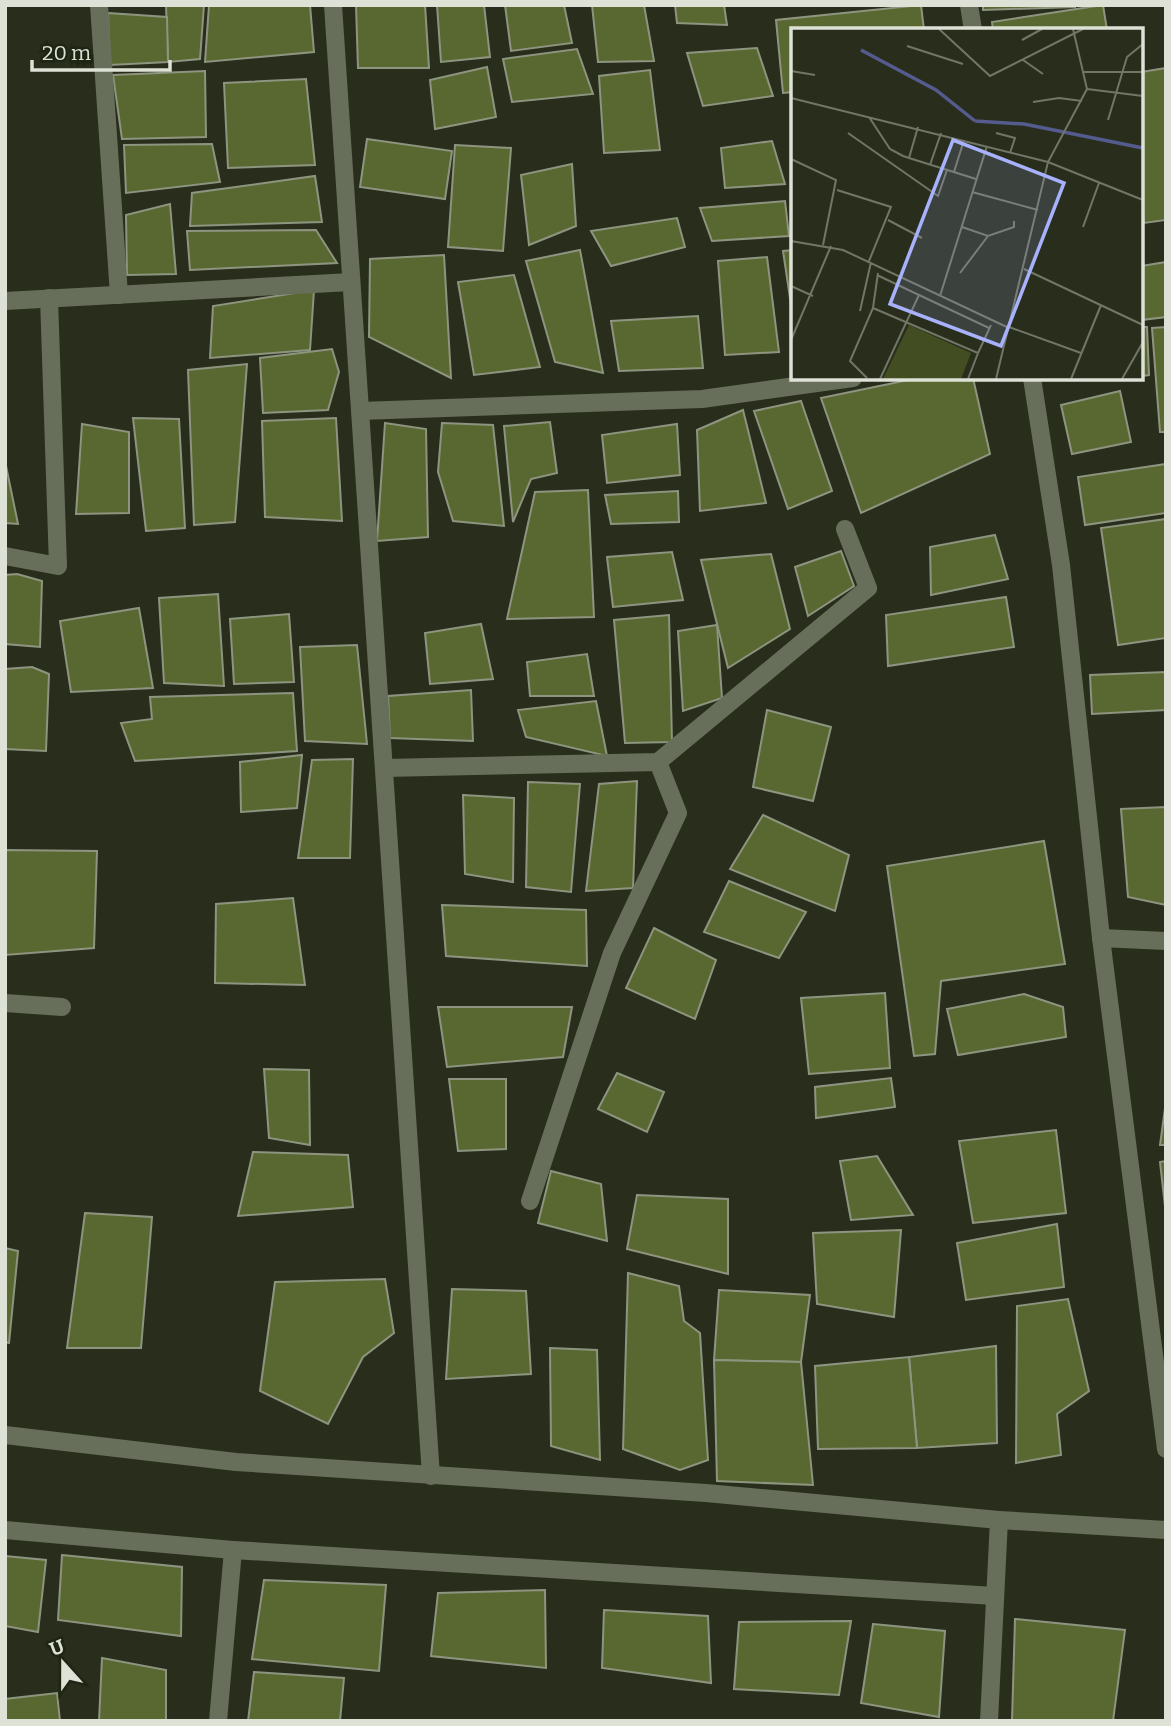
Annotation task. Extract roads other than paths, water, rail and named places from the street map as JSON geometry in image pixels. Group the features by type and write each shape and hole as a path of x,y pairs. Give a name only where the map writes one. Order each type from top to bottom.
{"street":[{"path":"99,5 119,295"},
{"path":"333,5 431,1476"},
{"path":"969,5 973,28"},
{"path":"5,301 351,282"},
{"path":"5,556 58,566 49,298"},
{"path":"360,411 702,400 839,380"},
{"path":"1032,380 1060,565 1101,938 1166,1449"},
{"path":"384,768 658,762 868,588 845,529"},
{"path":"530,1201 612,953 678,813 658,762"},
{"path":"1101,938 1166,942"},
{"path":"5,1003 62,1007"},
{"path":"5,1435 236,1462 706,1493 999,1520 1166,1530"},
{"path":"989,1721 999,1520"},
{"path":"5,1530 233,1550 995,1596"},
{"path":"218,1721 233,1550"}]}
